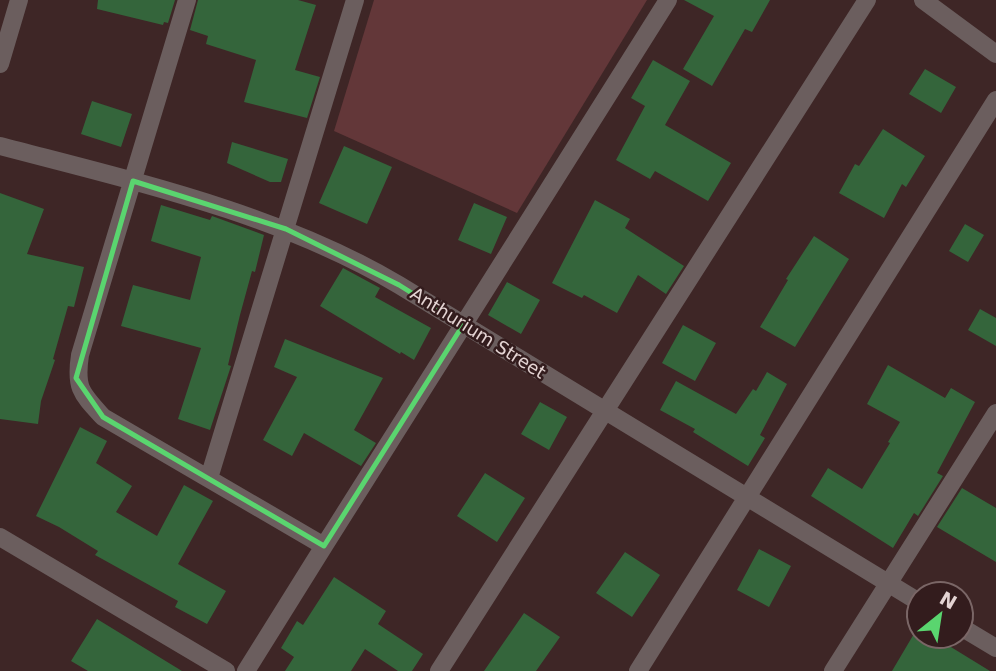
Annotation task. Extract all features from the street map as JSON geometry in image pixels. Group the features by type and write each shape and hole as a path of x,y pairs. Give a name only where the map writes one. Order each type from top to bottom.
{"street":[{"path":"0,64 19,0"},
{"path":"187,0 80,355 76,378 85,398 103,417 324,546"},
{"path":"209,478 355,0"},
{"path":"246,671 668,0"},
{"path":"439,671 867,0"},
{"path":"923,0 996,54"},
{"path":"638,671 996,100"},
{"name":"Anthurium Street","path":"0,146 133,181 285,229 331,247 368,266 905,593"},
{"path":"833,671 996,413"},
{"path":"0,537 226,671"},
{"path":"975,635 996,648"}],"highlighted area":[{"path":"133,181 286,229 399,285 463,325 324,546 103,417 76,378"}],"shaded area":[{"path":"374,0 647,0 517,213 334,131"}],"building":[{"path":"98,0 175,0 168,23 164,22 163,25 97,9"},
{"path":"198,0 298,0 316,5 295,70 320,77 307,118 244,102 256,60 206,44 208,36 190,30"},
{"path":"684,0 770,0 752,32 745,29 712,86 683,69 714,16"},
{"path":"653,60 690,81 665,125 731,163 708,201 655,171 650,179 616,160 645,106 631,98"},
{"path":"925,69 956,87 941,113 909,94"},
{"path":"92,101 132,114 121,147 81,134"},
{"path":"883,129 925,156 906,187 902,184 884,218 839,193 855,164 859,166"},
{"path":"232,142 288,159 281,182 270,182 227,163"},
{"path":"344,146 392,167 367,224 319,203"},
{"path":"0,193 44,209 27,254 84,267 74,307 68,306 53,359 55,360 41,401 38,424 0,419"},
{"path":"595,200 630,219 625,228 684,266 666,294 638,275 617,313 584,295 582,298 552,283"},
{"path":"474,203 507,217 491,254 458,240"},
{"path":"161,205 210,220 212,216 264,235 240,315 228,365 231,366 210,430 178,419 201,348 121,326 133,285 190,300 201,257 151,241"},
{"path":"965,224 984,235 968,262 949,251"},
{"path":"814,236 849,259 795,347 760,327 788,280 786,279"},
{"path":"343,268 380,288 375,297 431,328 414,360 320,306"},
{"path":"507,282 540,300 521,334 488,315"},
{"path":"980,309 996,318 996,346 968,330"},
{"path":"683,325 716,343 695,381 662,363"},
{"path":"285,339 383,378 354,430 376,443 361,466 304,433 292,456 263,440 297,377 274,367"},
{"path":"888,365 945,398 951,388 975,402 937,473 943,476 918,516 914,513 893,548 811,496 828,468 862,489 890,443 888,442 900,422 867,404"},
{"path":"767,372 787,384 760,435 765,438 748,466 693,432 695,429 660,410 676,381 736,414 753,389 756,391"},
{"path":"540,402 567,417 549,450 521,434"},
{"path":"80,427 107,441 96,463 132,486 116,512 157,536 184,485 213,501 178,564 226,591 207,624 175,607 178,601 95,555 98,551 36,516"},
{"path":"485,473 525,498 497,542 457,516"},
{"path":"962,488 996,508 996,562 937,527"},
{"path":"759,549 791,566 769,607 737,590"},
{"path":"625,552 660,575 632,617 596,593"},
{"path":"334,577 386,611 378,624 423,654 412,671 398,671 365,649 351,671 285,671 294,657 281,648 297,621 303,625"},
{"path":"524,613 560,637 536,671 484,671"},
{"path":"97,619 182,671 88,671 71,661"},
{"path":"905,649 956,650 990,671 892,671"}]}
